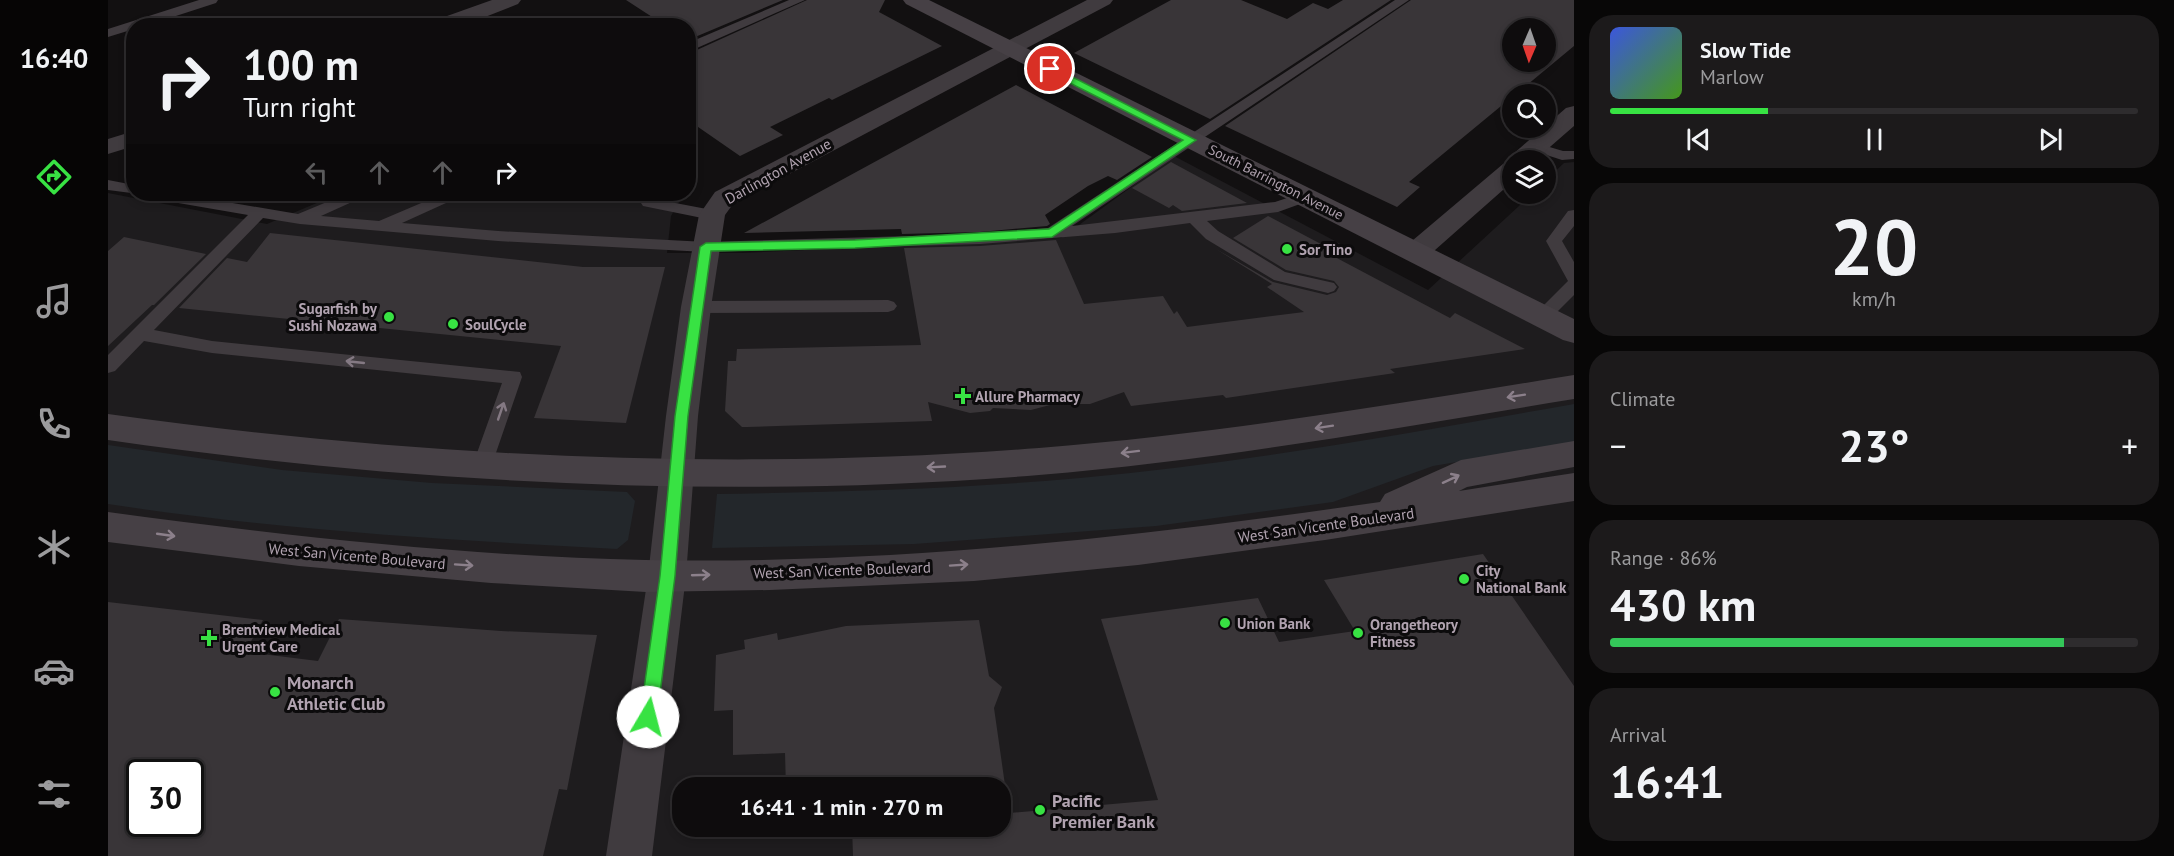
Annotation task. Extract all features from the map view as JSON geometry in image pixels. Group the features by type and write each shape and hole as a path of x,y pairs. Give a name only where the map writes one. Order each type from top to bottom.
{"main road":[{"name":"South Barrington Avenue","path":"913,0 1574,332"},
{"path":"108,427 334,456 482,467 676,472 903,469 1069,459 1252,438 1574,387"},
{"path":"1360,521 1461,474 1574,454"},
{"name":"West San Vicente Boulevard","path":"108,527 246,546 417,562 594,574 668,576 868,571 1071,557 1232,539 1574,487"}],"street":[{"path":"463,18 511,0"},
{"name":"Darlington Avenue","path":"629,856 668,576 676,472 696,308 712,215 724,198 1103,0"},
{"path":"1532,150 1574,113"},
{"path":"108,147 126,141"},
{"path":"1416,252 1502,177"}],"lane":[{"path":"155,18 212,0"},
{"path":"696,45 799,0"},
{"path":"1052,233 1403,0"},
{"path":"108,33 126,27"},
{"path":"1568,156 1574,167"},
{"path":"108,185 126,188"},
{"path":"196,201 300,219 498,236 706,247 855,244 1052,233 1278,207 1305,197"},
{"path":"300,219 342,201"},
{"path":"380,226 438,201"},
{"path":"649,203 712,215"},
{"path":"108,366 260,212"},
{"path":"1574,215 1554,241 1574,277"},
{"path":"1194,218 1212,235 1280,276 1328,287"},
{"path":"1543,316 1574,285"},
{"path":"696,308 888,306"},
{"path":"140,334 212,347 513,377 482,467"}],"shaded area":[{"path":"1174,156 1428,290 1521,204 1556,204 1556,171 1564,163 1574,162 1574,856 108,856 108,193 126,197 126,201 149,201 267,224 321,201 680,201 671,216 667,253 742,253 1061,238"},
{"path":"1574,404 1574,442 1433,466 1333,502 1156,526 914,544 712,548 717,494 944,487 1035,482 1142,472 1328,446"},
{"path":"108,445 282,470 432,483 627,492 635,501 628,540 617,549 425,538 235,521 108,504"}],"building":[{"path":"626,0 783,0 696,37 696,18 654,18"},
{"path":"807,0 885,0 879,12 942,46 832,100 829,98 770,127 783,135 740,156 696,126 696,50"},
{"path":"1171,0 1241,0 1287,19 1313,3 1328,9 1343,0 1391,0 1210,119 1074,53"},
{"path":"1411,0 1574,0 1574,46 1556,61 1556,18 1502,18 1502,72 1543,72 1528,84 1502,84 1502,105 1409,182 1420,187 1397,207 1225,126"},
{"path":"1016,85 1152,157 1117,180 1108,176 1088,186 1045,215 1050,224 1047,226 980,232 902,234 901,229 744,233"},
{"path":"1171,162 1247,203 1182,211 1173,205 1169,208 1132,188"},
{"path":"1268,216 1336,252 1333,256 1450,318 1455,313 1525,349 1390,369 1395,373 1226,398 1223,395 1131,406 1124,392 1090,404 1054,404 1031,410 993,408 990,411 970,413 928,402 932,421 747,427 742,427 725,411 728,361 736,361 737,349 921,345 904,248 980,246 1056,240 1084,304 1163,296 1174,314 1177,311 1187,327 1304,312 1267,287 1272,284 1216,249 1273,282 1327,295 1336,292 1339,287 1334,281 1286,270 1233,238"},
{"path":"270,233 583,267 665,267 626,423 534,418 561,346 179,308 227,258 247,262"},
{"path":"124,237 206,254 108,346 108,251"},
{"path":"1483,554 1574,686 1574,856 853,856 852,837 1011,837 1011,813 1158,800 1101,619 1258,598 1279,642 1355,631 1324,580"},
{"path":"108,602 263,620 245,652 318,661 339,619 501,631 597,635 567,790 559,789 543,856 108,856"},
{"path":"979,620 989,676 1002,687 994,708 1004,777 786,777 785,753 733,755 733,710 714,711 716,655 745,649 744,640 777,633 778,640 846,626"}],"place":[{"name":"Sor Tino","path":"1287,249"},
{"name":"Sugarfish by Sushi Nozawa","path":"389,317"},
{"name":"SoulCycle","path":"453,324"},
{"name":"Allure Pharmacy","path":"963,396"},
{"name":"City National Bank","path":"1464,579"},
{"name":"Union Bank","path":"1225,623"},
{"name":"Orangetheory Fitness","path":"1358,633"},
{"name":"Brentview Medical Urgent Care","path":"209,638"},
{"name":"Monarch Athletic Club","path":"275,692"},
{"name":"Pacific Premier Bank","path":"1040,810"}],"route":[{"path":"648,717 668,576 682,416 706,247 855,244 1052,233 1190,140 1050,69"}]}
